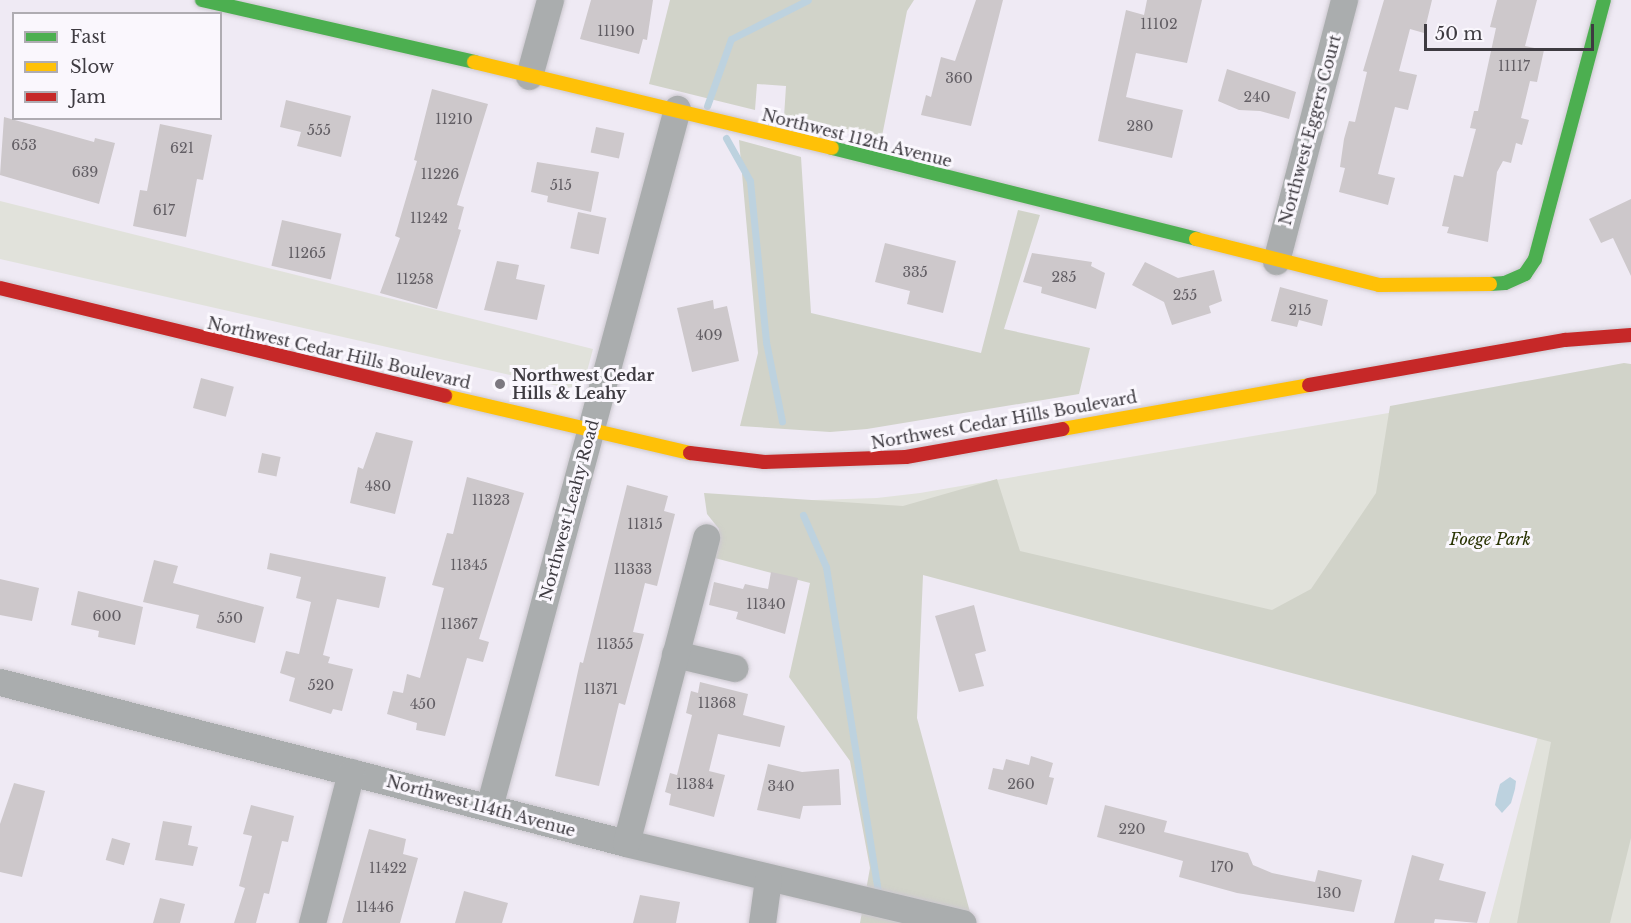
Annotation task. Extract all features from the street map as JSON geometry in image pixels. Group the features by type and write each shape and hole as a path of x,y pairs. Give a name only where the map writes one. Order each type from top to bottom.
{"main road":[{"name":"Northwest 112th Avenue","path":"202,0 240,4 530,76 677,109 1379,285 1505,283 1525,274 1535,259 1604,0"},
{"name":"Northwest Cedar Hills Boulevard","path":"0,288 591,432 713,458 764,462 906,457 1565,340 1631,335"}],"street":[{"path":"530,76 550,0"},
{"name":"Northwest Eggers Court","path":"1276,261 1344,0"},
{"name":"Northwest Leahy Road","path":"489,807 677,109"},
{"path":"626,843 706,537"},
{"path":"675,654 734,668"},
{"name":"Northwest 114th Avenue","path":"0,682 768,879 963,923"},
{"path":"312,923 351,772"},
{"path":"762,923 768,879"}],"green space":[{"path":"670,0 914,0 907,11 881,141 784,117 786,86 757,84 755,110 649,84"},
{"path":"739,140 801,157 811,313 981,353 1018,210 1040,215 1004,329 1090,348 1079,394 867,429 830,432 740,426 758,353"},
{"path":"0,201 593,349 586,375 576,386 567,388 0,259"},
{"name":"Foege Park","path":"1624,363 1631,364 1631,838 1610,923 1517,923 1551,742 923,575 917,718 973,923 860,923 870,868 850,761 789,677 810,583 711,557 719,529 707,514 704,493 903,506 997,479 1020,551 1272,610 1311,589 1376,493 1390,406"},
{"name":"Foege Park","path":"1631,379 1631,923 1489,923 1548,698 783,501 877,498 920,493 1581,380"}],"water":[{"path":"1510,777 1516,781 1515,789 1511,803 1502,813 1495,805 1497,795 1500,784"}],"building":[{"path":"591,0 653,0 647,40 643,39 639,54 580,39"},
{"path":"976,0 1003,0 971,126 921,115 926,95 931,97 941,57 955,61"},
{"path":"1147,0 1202,0 1187,63 1136,53 1126,97 1183,110 1172,158 1098,141 1126,10 1144,15"},
{"path":"1384,0 1432,0 1424,33 1410,29 1399,71 1417,75 1408,110 1395,107 1378,174 1395,178 1388,205 1339,192 1345,168 1340,167 1344,139 1349,121 1355,122 1367,72 1363,71"},
{"path":"1497,0 1537,0 1525,46 1544,50 1537,82 1530,81 1521,118 1529,120 1522,145 1516,143 1511,163 1503,161 1497,172 1488,242 1447,233 1449,227 1442,226 1454,175 1463,177 1476,129 1470,128 1474,111 1478,111 1496,28 1490,27"},
{"path":"1227,69 1296,92 1289,119 1260,111 1239,110 1218,101"},
{"path":"432,89 488,104 457,205 464,207 458,229 461,230 437,309 380,293 400,238 395,236 417,161 414,160"},
{"path":"286,100 351,116 341,157 297,146 301,132 280,127"},
{"path":"4,117 94,142 95,138 115,143 99,204 0,175"},
{"path":"160,124 212,135 203,180 197,179 186,237 133,226 140,190 147,191"},
{"path":"596,127 624,133 619,158 591,152"},
{"path":"537,162 599,172 591,212 547,202 548,196 531,192"},
{"path":"1631,199 1631,276 1613,238 1601,243 1589,219"},
{"path":"578,212 606,218 599,254 570,248"},
{"path":"282,220 341,234 331,280 271,266"},
{"path":"885,243 956,261 943,313 907,304 910,291 875,282"},
{"path":"1032,253 1092,262 1091,266 1105,273 1096,309 1041,293 1042,287 1023,282"},
{"path":"497,261 519,265 516,279 545,285 537,320 484,310"},
{"path":"1145,262 1178,278 1214,270 1222,301 1209,306 1211,313 1172,325 1164,302 1132,285"},
{"path":"1280,287 1328,300 1322,326 1299,320 1297,327 1271,321"},
{"path":"713,300 714,309 727,306 739,361 692,372 677,308"},
{"path":"201,378 234,387 226,417 193,408"},
{"path":"376,432 413,441 395,514 350,503 358,467 363,469"},
{"path":"262,453 281,457 276,477 258,473"},
{"path":"467,477 524,493 479,639 489,642 483,662 467,658 445,736 416,730 417,723 387,714 393,691 403,693 407,674 420,678 444,588 432,585 447,533 453,534"},
{"path":"627,485 668,496 664,511 675,514 657,586 645,583 633,632 644,634 625,705 619,703 599,786 555,776 580,662 583,663"},
{"path":"270,553 386,577 379,608 337,599 323,655 330,657 328,663 353,669 342,711 333,709 331,714 289,701 295,678 280,673 286,651 299,654 311,602 296,598 301,577 267,569"},
{"path":"154,560 178,566 173,583 264,607 255,643 196,628 199,615 143,602"},
{"path":"771,572 798,578 785,634 736,619 738,612 709,605 714,582 743,589 745,584 768,589"},
{"path":"0,579 39,588 32,621 0,615"},
{"path":"78,591 143,607 135,645 98,637 99,631 71,625"},
{"path":"974,605 986,651 975,654 984,686 959,692 935,616"},
{"path":"700,682 748,694 743,715 785,726 780,747 718,734 709,771 725,775 714,817 669,805 671,794 665,792 670,773 677,775 692,715 686,713 691,691 698,693"},
{"path":"1031,756 1053,763 1049,777 1054,778 1047,805 988,789 993,768 1003,770 1006,759 1029,765"},
{"path":"768,764 802,772 839,769 841,805 803,806 800,819 757,810"},
{"path":"14,783 45,791 22,877 0,872 0,824"},
{"path":"251,805 294,816 288,842 282,841 269,894 264,893 256,923 234,923 245,888 239,886 252,836 243,834"},
{"path":"1105,805 1167,821 1164,832 1248,853 1253,865 1272,873 1315,882 1318,870 1362,880 1354,912 1237,893 1179,877 1183,861 1097,837"},
{"path":"163,821 192,826 188,845 198,847 193,866 155,860"},
{"path":"369,829 406,839 403,854 418,858 400,923 342,923"},
{"path":"112,838 130,843 124,865 106,860"},
{"path":"1412,855 1444,864 1439,880 1486,892 1477,923 1435,919 1434,923 1394,923"},
{"path":"464,891 508,903 502,923 455,923"},
{"path":"640,895 680,902 676,923 633,923"},
{"path":"160,898 185,904 180,923 153,923"}],"waterway":[{"path":"707,106 731,39 808,0"},
{"path":"726,138 750,181 766,342 782,421"},
{"path":"803,515 826,567 878,891"}],"traffic: fast":[{"path":"202,0 474,62"},
{"path":"1490,284 1505,283 1525,274 1535,259 1604,0"},
{"path":"832,148 1196,239"}],"traffic: slow":[{"path":"474,62 832,148"},
{"path":"1196,239 1379,285 1490,284"},
{"path":"1063,429 1309,385"},
{"path":"445,396 690,453"}],"traffic: jam":[{"path":"0,288 445,396"},
{"path":"1309,385 1565,340 1631,335"},
{"path":"690,453 764,462 906,457 1063,429"}],"place":[{"name":"Northwest Cedar Hills & Leahy","path":"500,384"}]}
